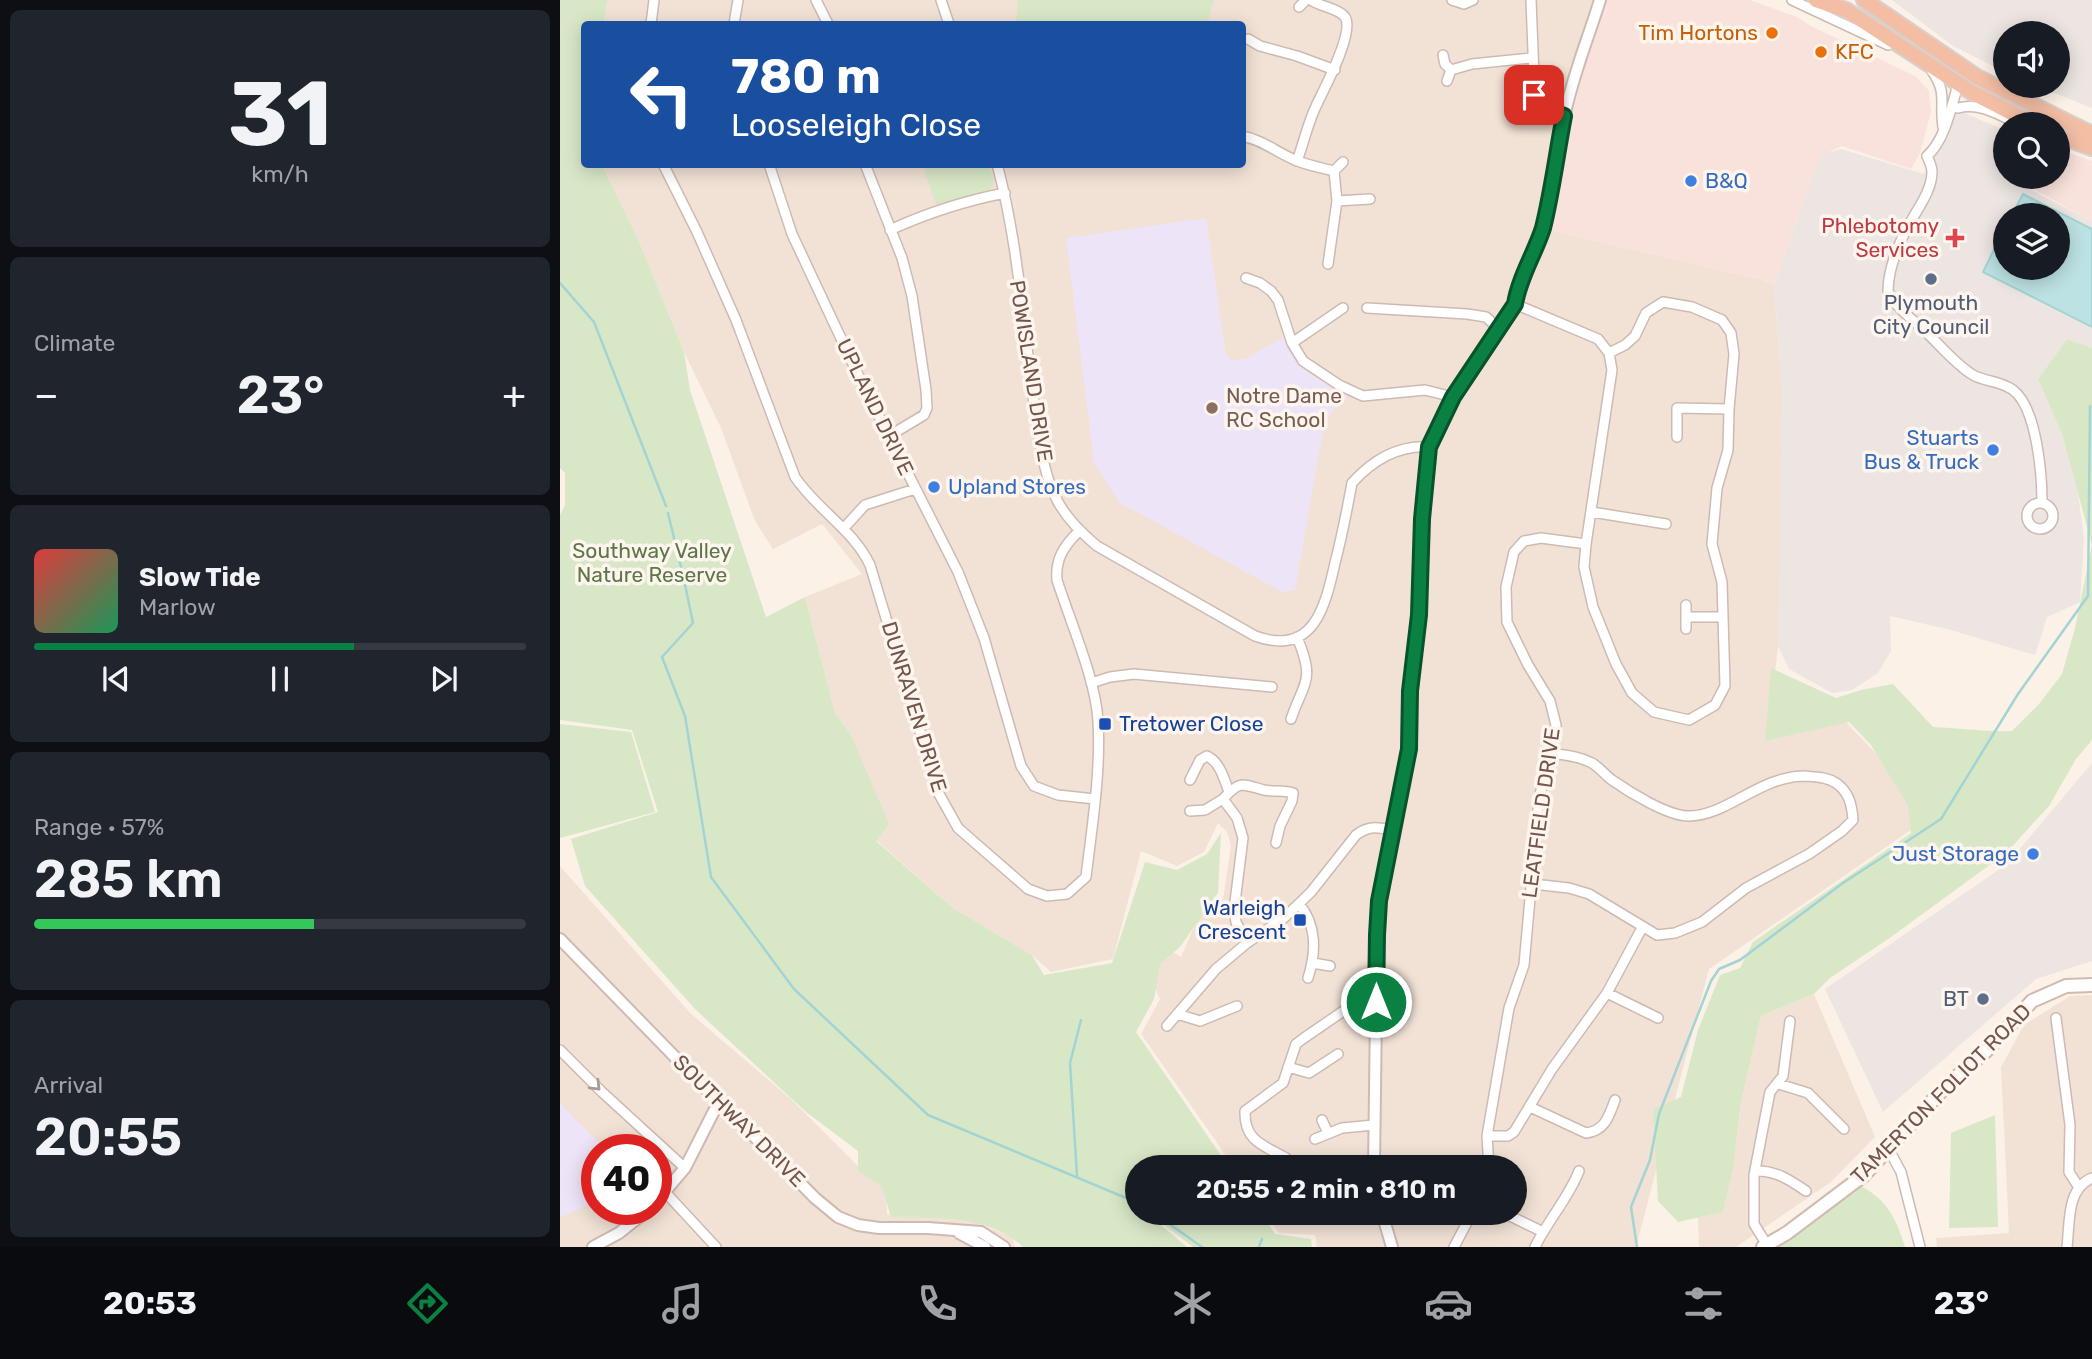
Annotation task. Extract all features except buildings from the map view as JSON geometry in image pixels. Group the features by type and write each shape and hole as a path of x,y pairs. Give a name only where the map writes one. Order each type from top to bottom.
{"highway":[{"path":"1864,0 1914,35 1964,77 1977,95 2010,112"},
{"path":"1822,1 1846,10 1928,64 2000,90 2092,134"},
{"path":"2070,140 2092,148"}],"main road":[{"name":"TAMERTON FOLIOT ROAD","path":"1765,1246 1787,1233 1864,1175 1945,1087 1986,1051 2032,1001 2066,986 2092,985"}],"street":[{"path":"650,21 654,0"},
{"path":"734,21 738,0"},
{"path":"816,0 826,21"},
{"path":"941,0 948,21"},
{"path":"1297,161 1317,104 1335,70 1347,23 1338,11 1323,8 1311,0"},
{"path":"1452,0 1464,4 1473,0"},
{"path":"1531,0 1531,58 1535,102 1542,109 1564,116"},
{"path":"1374,1155 1379,901 1409,749 1410,691 1419,615 1422,519 1429,447 1453,397 1515,304 1533,257 1543,226 1564,116 1600,0"},
{"path":"1791,0 1928,64 1943,93 1943,129"},
{"path":"1822,1 1840,23"},
{"path":"1248,39 1260,46 1305,58 1335,70"},
{"path":"1443,55 1445,64 1451,70"},
{"path":"1451,70 1472,64 1531,58"},
{"path":"1447,81 1451,70"},
{"path":"1943,129 1958,108 1964,77"},
{"path":"1964,77 1934,150 1927,156 1931,165 1931,177 1899,249 1888,291 1906,314 1973,375 2005,385 2020,396 2028,413 2040,459 2042,503"},
{"path":"1958,108 1969,106 1993,112"},
{"path":"1246,137 1267,144 1297,161 1334,171"},
{"path":"1334,171 1343,162"},
{"name":"DUNRAVEN DRIVE","path":"665,168 736,320 795,477 805,491 856,541 870,565 939,794 957,828 1028,889 1047,896 1067,894 1086,877 1095,799 1098,718 1091,684 1057,580 1056,568 1066,544 1079,530"},
{"name":"UPLAND DRIVE","path":"770,168 792,234 958,572 984,638 1021,766 1034,786 1058,795 1095,799"},
{"path":"866,168 902,258 912,296 927,408 924,415 889,436"},
{"name":"POWISLAND DRIVE","path":"998,168 1005,193 1042,453 1057,501 1079,530 1097,546 1255,636 1276,641 1297,637"},
{"path":"1328,264 1337,201 1334,171"},
{"path":"890,230 937,210 1005,193"},
{"path":"1337,201 1370,199"},
{"path":"1244,277 1260,283 1278,300 1292,343 1303,361 1339,385 1363,396 1425,390 1453,397"},
{"path":"1515,304 1598,339 1609,353 1612,369 1584,567 1597,618 1616,664 1633,694 1654,712 1689,720 1715,705 1725,686 1722,582 1712,544 1717,488 1728,450 1734,354 1731,333 1722,320 1692,307 1663,302 1646,313 1635,336 1609,353"},
{"path":"1367,308 1486,317 1499,329"},
{"path":"1292,343 1343,309"},
{"path":"1677,437 1678,408 1729,410"},
{"path":"1291,719 1305,690 1308,673 1297,637 1314,625 1325,603 1352,483 1364,470 1398,450 1416,446 1429,447"},
{"path":"844,528 865,505 915,489"},
{"path":"1651,522 1652,511"},
{"path":"1592,512 1666,524"},
{"name":"LEATFIELD DRIVE","path":"1488,1155 1487,1136 1509,1008 1524,965 1539,799 1556,725 1550,701 1528,665 1507,622 1506,587 1514,552 1524,541 1541,538 1586,544"},
{"path":"1686,605 1686,629"},
{"path":"1686,617 1722,617"},
{"path":"1091,684 1110,677 1134,674 1272,687"},
{"path":"1533,884 1569,888 1588,894 1657,935 1675,933 1702,922 1746,888 1809,854 1853,821 1853,809 1848,796 1843,788 1830,779 1790,776 1760,786 1712,810 1689,816 1675,813 1640,797 1612,780 1592,763 1576,757 1550,753"},
{"path":"1190,780 1199,760 1207,756 1214,761 1237,818 1243,838 1234,910 1236,922 1247,943"},
{"path":"1278,780 1278,790"},
{"path":"1190,810 1205,810 1236,786 1247,783 1264,789 1292,791 1294,795 1282,819 1276,843"},
{"path":"1167,1026 1216,969 1299,904 1356,835 1363,830 1378,827 1394,831"},
{"path":"1299,904 1312,923 1313,963 1308,978"},
{"path":"1487,1136 1508,1136 1514,1132 1555,1065 1607,993 1642,928"},
{"name":"SOUTHWAY DRIVE","path":"560,939 705,1087 720,1106 838,1217 858,1225 879,1228 981,1232 1004,1247"},
{"path":"1313,963 1330,966"},
{"path":"1607,993 1658,1018"},
{"path":"1276,1155 1251,1137 1246,1129 1245,1111 1283,1083 1296,1044 1355,1003 1376,1002"},
{"path":"1177,1014 1200,1021 1237,1006"},
{"path":"1765,1246 1754,1224 1755,1171 1770,1092 1783,1076 1790,1021"},
{"path":"2059,1023 2070,1125 2069,1172 2078,1186"},
{"path":"560,1050 685,1168"},
{"path":"1288,1067 1309,1073 1338,1054"},
{"path":"1779,1084 1808,1093 1844,1129"},
{"path":"1530,1107 1586,1133 1595,1132 1605,1125 1615,1100"},
{"path":"672,1185 685,1168 714,1111 720,1106"},
{"path":"1322,1120 1328,1133"},
{"path":"1315,1139 1342,1128 1374,1125"},
{"path":"1888,1148 1901,1172 1920,1247"},
{"path":"1755,1171 1766,1170 1787,1178 1806,1191"},
{"path":"1535,1247 1572,1191 1579,1171"},
{"path":"2067,1247 2073,1200 2078,1186 2092,1178"},
{"path":"672,1199 716,1247"},
{"path":"1527,1224 1543,1232"},
{"path":"593,1247 629,1225"},
{"path":"1386,1225 1392,1247"},
{"path":"1454,1247 1466,1225"},
{"name":"SOUTHWAY DRIVE","path":"953,1230 985,1247"}],"shaded area":[{"path":"608,0 1608,0 1582,75 1562,158 1549,230 1759,279 1774,285 1782,389 1781,522 1778,646 1768,734 1840,716 1934,814 1709,969 1636,1247 1317,1247 1315,1235 1279,1233 1273,1225 1527,1225 1527,1155 1226,1155 1141,1034 1160,999 1147,970 1162,945 1181,957 1202,908 1223,899 1231,846 1227,832 1218,823 1204,852 1177,866 1141,851 1113,959 1051,972 1032,955 953,908 876,840 851,735 835,713 805,597 862,574 822,524 773,549 755,521 721,428 684,352 639,241 603,168 1246,168 1246,21 604,21"},
{"path":"1608,0 1750,0 1797,17 1917,77 1929,91 1931,112 1920,153 1911,169 1842,146 1823,155 1813,173 1774,285 1759,279 1549,230 1562,158 1582,75"},
{"path":"1892,0 2092,0 2092,108 2067,98 2070,98 2070,21 1993,21 1993,66 1953,46"},
{"path":"1947,106 1993,125 1993,189 2029,189 2056,203 1993,203 1993,280 2070,280 2070,210 2092,221 2092,348 2067,339 2038,379 2062,434 2078,493 2084,539 2080,602 2047,617 2035,655 1951,630 1890,616 1891,651 1878,673 1852,690 1832,693 1789,669 1778,646 1782,389 1774,285 1813,173 1823,154 1841,149 1924,174"},
{"path":"2070,153 2092,161 2092,221 2070,209 2070,203 2059,203 2033,189 2070,189"},
{"name":"Notre Dame RC School","path":"1206,218 1226,355 1232,360 1245,359 1284,337 1310,374 1348,396 1325,420 1295,590 1282,592 1119,502 1094,462 1066,238"},
{"path":"2092,763 2092,961 2036,979 1883,1112 1825,989 2007,864"},
{"path":"560,866 691,1014 791,1099 860,1168 886,1184 887,1214 973,1221 1012,1237 1015,1247 560,1247"},
{"path":"1814,994 1875,1137 1831,1182 1736,1247 1699,1247 1698,1217 1723,1211 1733,1169 1741,1102 1761,1016"},
{"path":"2092,995 2092,1247 1937,1247 1936,1238 2009,1233 2001,1067 2024,1025 2070,996"},
{"path":"560,1103 590,1134 581,1134 581,1208 560,1217"}],"green space":[{"name":"Southway Valley Nature Reserve","path":"560,0 608,0 604,21 581,21 581,168 603,168 639,241 684,352 690,390 766,617 805,597 835,713 851,735 889,824 876,841 953,908 1032,955 1044,975 1112,963 1145,862 1177,870 1207,854 1221,833 1218,893 1180,947 1160,964 1154,999 1136,1032 1221,1155 1125,1155 1125,1225 1161,1225 1187,1247 1023,1247 994,1229 961,1220 891,1217 882,1187 858,1171 858,1151 806,1112 695,1009 585,886 571,839 658,812 632,730 560,720 560,515 565,505 565,473 560,468"},
{"path":"1018,0 1214,0 1208,21 1016,21"},
{"path":"924,168 990,168 994,181 990,191 936,205"},
{"path":"2067,339 2092,348 2092,545 2062,434 2038,379"},
{"path":"2092,545 2092,740 2076,759 2049,806 2006,853 1830,978 1814,994 1761,1016 1741,1102 1733,1169 1723,1212 1678,1222 1658,1201 1653,1109 1681,1097 1698,1030 1720,975 1740,968 1753,942 1911,833 1908,806 1871,745 1849,722 1765,741 1771,668 1836,698 1893,684 1933,727 2012,731 2039,704 2062,674 2075,628"},
{"path":"560,724 631,732 655,812 560,838"},
{"path":"1995,1115 1998,1227 1949,1228 1951,1133"},
{"path":"1861,1186 1890,1211 1905,1247 1772,1247 1807,1225"},
{"path":"1164,1225 1269,1225 1275,1234 1311,1239 1312,1247 1193,1247"}],"water":[{"path":"2023,194 2041,203 2018,203"},
{"path":"2070,218 2092,229 2092,327 1999,280 2070,280"},
{"path":"1993,252 1993,277 1983,272"}],"waterway":[{"path":"560,283 594,322 666,506"},
{"path":"1637,1247 1631,1207 1650,1160 1659,1114 1711,981 1719,969 1740,960 1843,883 1941,819 2018,694 2088,596 2090,406"},
{"path":"668,513 681,567"},
{"path":"682,570 693,623 662,657 685,716 711,877 794,989 928,1115 1125,1198"},
{"path":"1077,1176 1070,1063 1081,1020"},
{"path":"1171,1225 1202,1247"},
{"path":"1259,1247 1262,1239"}],"place":[{"name":"Tim Hortons","path":"1772,33"},
{"name":"KFC","path":"1821,52"},
{"name":"B&Q","path":"1691,181"},
{"name":"Phlebotomy Services","path":"1955,238"},
{"name":"Plymouth City Council","path":"1931,279"},
{"name":"Notre Dame RC School","path":"1212,408"},
{"name":"Stuarts Bus & Truck","path":"1993,450"},
{"name":"Upland Stores","path":"934,487"},
{"name":"Tretower Close","path":"1105,724"},
{"name":"Just Storage","path":"2033,854"},
{"name":"Warleigh Crescent","path":"1300,920"},
{"name":"BT","path":"1983,999"}],"route":[{"path":"1376,1002 1379,901 1409,749 1410,691 1419,615 1422,519 1429,447 1453,397 1515,304 1543,226 1564,116 1542,109 1535,102 1534,95"}]}
